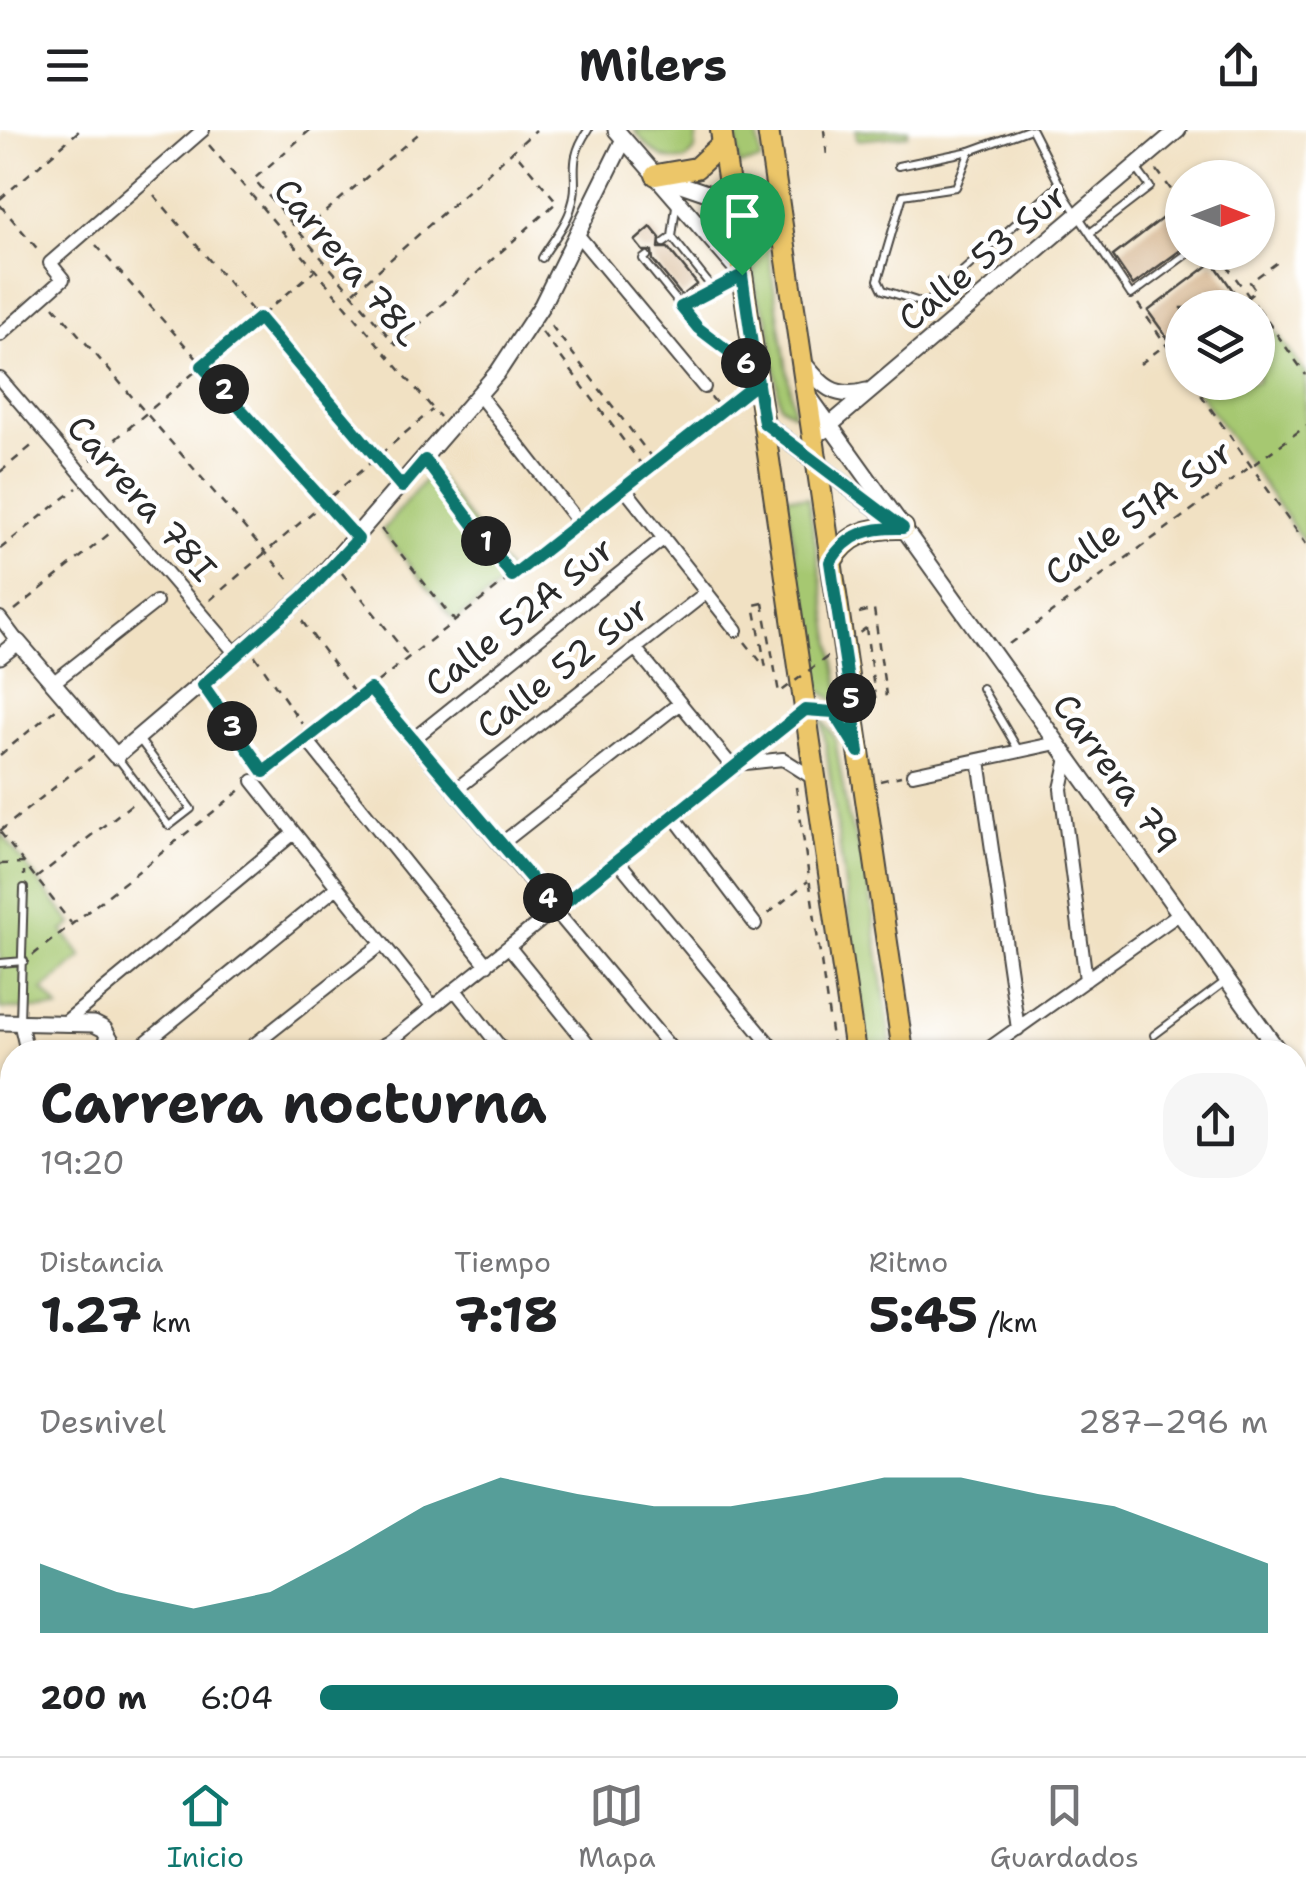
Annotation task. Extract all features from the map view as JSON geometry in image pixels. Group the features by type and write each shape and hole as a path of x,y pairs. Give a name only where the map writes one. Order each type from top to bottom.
{"main road":[{"path":"768,130 901,1040"},
{"path":"656,175 696,168 722,137"},
{"path":"722,137 853,1040"},
{"path":"830,562 858,534 876,528 903,528"}],"street":[{"name":"Calle 53 Sur","path":"812,440 1178,130"},
{"path":"0,335 63,279 50,264 201,132"},
{"path":"1,619 112,750 138,738 244,652 298,602 374,521 479,395 536,315 578,234 620,135 742,275"},
{"path":"656,175 731,200 782,230"},
{"path":"578,234 704,388"},
{"path":"801,360 816,379 838,394 870,390"},
{"name":"Carrera 78I","path":"0,379 198,610 244,652"},
{"name":"Carrera 79","path":"806,391 1270,1040"},
{"path":"479,395 579,524"},
{"name":"Carrera 79","path":"764,423 903,528"},
{"path":"624,488 736,630"},
{"name":"Calle 52A Sur","path":"412,740 664,538"},
{"name":"Calle 52 Sur","path":"455,790 706,592"},
{"path":"54,682 156,602"},
{"path":"0,656 18,642"},
{"path":"636,648 734,769"},
{"path":"500,844 680,703"},
{"path":"401,1040 433,1007 805,710 834,712 859,752"},
{"path":"308,737 487,965"},
{"path":"412,740 664,1040"},
{"path":"912,774 1058,743"},
{"path":"734,769 773,758 793,763 816,780"},
{"path":"1068,758 1061,789 1086,980"},
{"path":"979,760 1018,1028"},
{"path":"258,776 294,833 433,1007"},
{"path":"674,817 755,924"},
{"path":"63,1024 294,833"},
{"path":"618,861 766,1040"},
{"path":"149,1040 337,887"},
{"path":"1001,1040 1180,914"},
{"path":"260,1040 382,944"},
{"path":"509,947 584,1040"},
{"path":"455,990 495,1040"},
{"path":"0,1022 104,1028 111,1040"},
{"path":"20,1022 24,1040"}],"lane":[{"path":"542,258 570,212 572,168 577,146 588,130"},
{"path":"898,166 970,152 1030,130 1131,295 1166,270"},
{"path":"970,152 956,187 903,195 878,280 883,290 926,304 1060,184"},
{"path":"1090,233 1150,187 1141,162"},
{"path":"664,244 672,237 677,200"},
{"path":"672,237 714,290"},
{"path":"647,256 643,259 698,328 757,377"},
{"path":"681,307 742,275"},
{"path":"982,688 1018,751"},
{"path":"112,750 169,826 191,809 138,738"},
{"path":"20,1022 24,888"},
{"path":"0,963 24,961"},
{"path":"1154,1035 1228,980"}],"path":[{"path":"50,264 0,202 80,130"},
{"path":"310,130 254,179 396,346 557,202 513,150"},
{"path":"300,233 423,130"},
{"path":"352,294 536,130"},
{"path":"824,130 826,156"},
{"name":"Carrera 78L","path":"201,132 450,430"},
{"path":"1141,162 1165,187"},
{"path":"144,182 402,487"},
{"path":"85,233 358,539"},
{"path":"1255,290 1250,282 1282,258"},
{"path":"0,549 146,414 315,270"},
{"path":"1131,295 1165,343"},
{"path":"45,296 266,552 358,698"},
{"path":"536,315 656,463"},
{"path":"536,315 646,470"},
{"path":"1275,332 1306,374"},
{"path":"1140,364 1165,345"},
{"path":"24,961 656,463 757,377"},
{"path":"1205,400 1306,544"},
{"path":"198,610 433,409"},
{"name":"Calle 51A Sur","path":"1006,647 1306,426"},
{"path":"0,472 47,434"},
{"path":"425,460 512,576"},
{"path":"374,521 455,622"},
{"path":"1,619 123,522"},
{"path":"335,564 410,657"},
{"path":"736,630 766,668 754,605 763,603 779,693 866,628 875,697 886,695 874,609 848,616"},
{"path":"244,652 308,737"},
{"path":"203,685 258,776"},
{"path":"370,689 412,740"},
{"path":"0,755 68,699"},
{"path":"72,924 0,832 112,750"},
{"path":"794,770 832,1040"},
{"path":"875,782 912,774"},
{"path":"36,878 145,794"},
{"path":"0,864 24,862"},
{"path":"24,862 24,888"},
{"path":"755,924 821,870"}],"green space":[{"path":"634,130 697,130 695,150 686,160 662,157"},
{"path":"735,130 757,130 761,161 739,165"},
{"path":"856,130 908,130 908,135 857,140"},
{"path":"747,228 766,237 794,414 780,405 768,319 757,297"},
{"path":"1275,331 1306,374 1306,545 1204,400 1275,400"},
{"path":"433,470 512,576 455,621 382,531"},
{"path":"786,496 808,498 842,705 816,688"},
{"path":"822,719 835,738 848,817 867,870 890,1040 866,1040"},
{"path":"0,832 72,924 63,931 82,957 43,990 59,1009 0,1009"}],"building":[{"path":"1165,216 1165,261 1133,285 1113,256"},
{"path":"651,227 660,238 659,248 668,248 697,284 682,296 653,260 652,251 643,251 635,241"},
{"path":"1202,270 1219,270 1233,290 1176,290"},
{"path":"1165,298 1165,335 1148,311"}],"route":[{"path":"742,275 681,307 698,328 756,372 764,423 903,528 876,528 858,534 830,562 859,752 834,712 825,708 805,710 557,909 370,689 264,772 203,685 304,596 358,539 202,366 259,318 402,487 425,460 512,576 758,382 742,275"}]}
